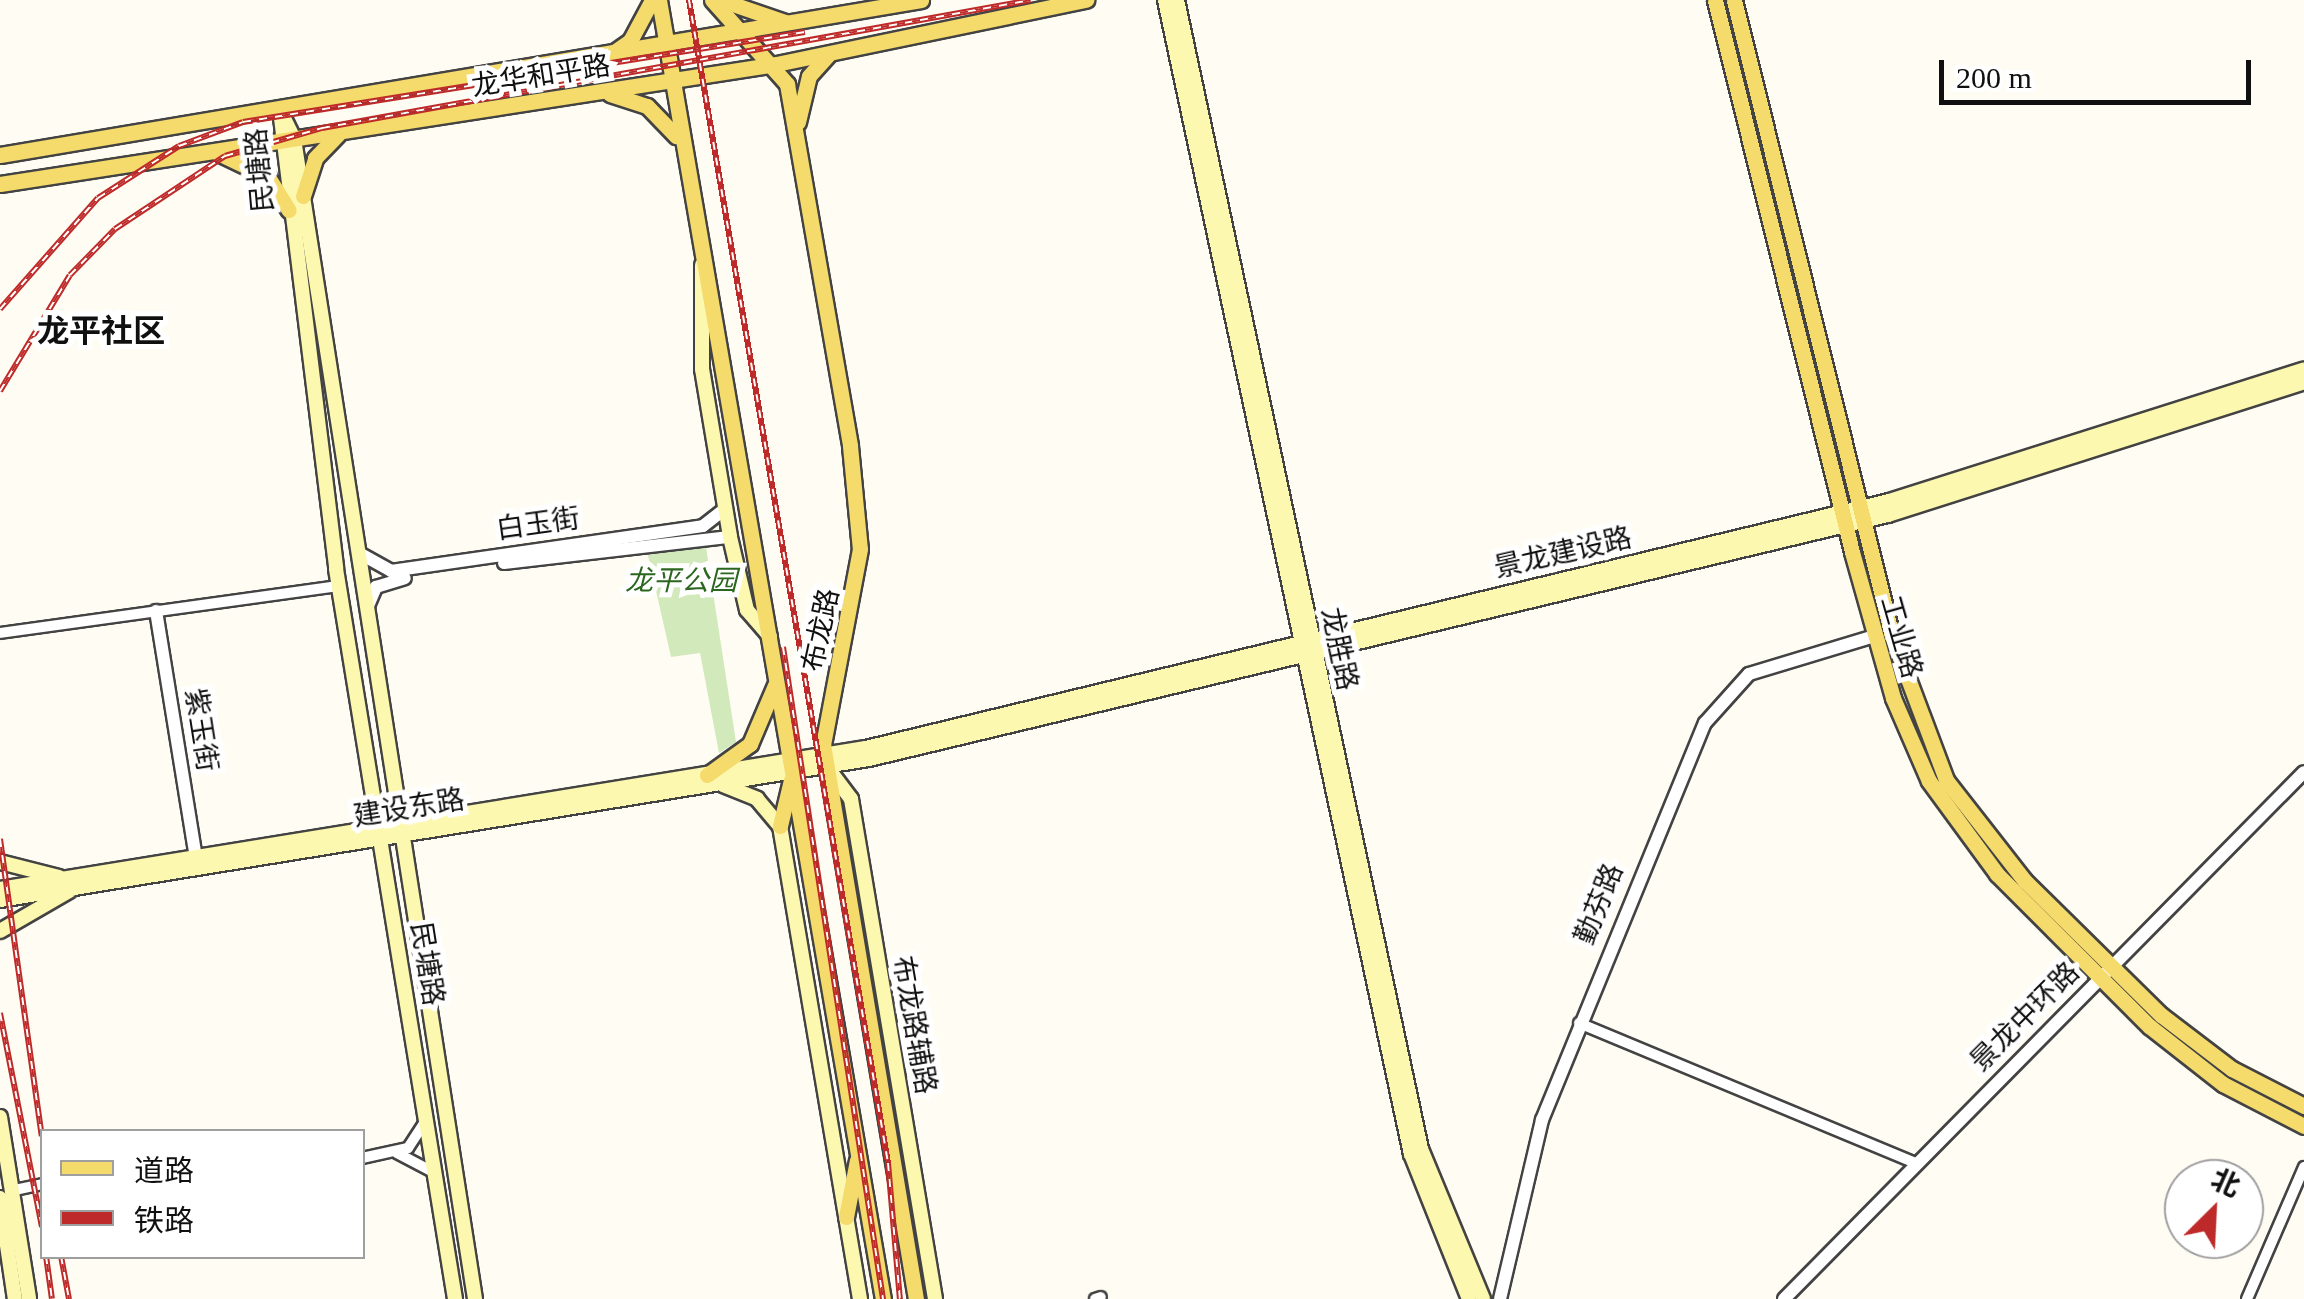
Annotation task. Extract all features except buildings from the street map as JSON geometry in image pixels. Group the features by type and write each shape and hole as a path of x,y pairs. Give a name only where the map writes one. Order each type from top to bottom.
{"main road":[{"name":"布龙路","path":"656,0 668,82 703,250 884,1299"},
{"path":"605,57 630,41 656,0"},
{"name":"布龙路","path":"712,0 776,64 796,135 860,549 825,761 916,1299"},
{"path":"721,0 794,23"},
{"name":"龙华和平路","path":"0,155 747,35 921,0"},
{"name":"龙华和平路","path":"0,184 776,64 1086,0"},
{"name":"龙胜路","path":"1165,0 1421,1149 1482,1299"},
{"name":"龙胜路","path":"1177,0 1411,1154 1469,1299"},
{"name":"工业路","path":"1714,0 1875,636 1904,729 1945,808 2200,1068 2304,1126"},
{"name":"工业路","path":"1734,0 1905,685 1946,780 1983,833 2104,972 2209,1054 2304,1106"},
{"path":"796,135 809,76 832,52"},
{"path":"596,93 647,106 680,142"},
{"name":"民塘路","path":"280,110 302,196 475,1299"},
{"path":"302,196 316,158 341,132"},
{"name":"民塘路","path":"286,140 288,210 339,586 455,1299"},
{"path":"209,152 268,176 288,210"},
{"name":"布龙路","path":"703,250 700,355 730,537"},
{"name":"景龙建设路","path":"1862,514 2304,369"},
{"name":"景龙建设路","path":"825,761 1844,519 2304,382"},
{"path":"730,537 747,610 770,636"},
{"path":"777,676 750,744 712,780 757,799 780,826"},
{"name":"建设东路","path":"0,890 71,883 825,761"},
{"name":"布龙路辅路","path":"825,761 850,798 936,1299"},
{"path":"792,766 780,826 860,1299"},
{"name":"建设东路","path":"0,900 196,857 380,833"},
{"path":"0,862 71,883"},
{"path":"0,931 71,883"},
{"path":"0,1117 15,1299"},
{"path":"846,1217 858,1152"},
{"path":"4,1195 28,1299"}],"street":[{"name":"白玉街","path":"359,553 391,571 703,526 726,508"},
{"name":"白玉街","path":"368,606 391,580 730,537"},
{"path":"0,633 339,586"},
{"name":"紫玉街","path":"156,611 196,857"},
{"name":"勤芬路","path":"1500,1299 1536,1138 1662,811 1718,703 1749,674 1875,636"},
{"name":"景龙中环路","path":"1784,1299 2304,772"},
{"path":"1579,1023 1916,1163"},
{"path":"365,1157 396,1152 419,1137 426,1114"},
{"path":"396,1152 426,1162 436,1179"},
{"path":"2247,1299 2304,1167"},
{"path":"4,1195 40,1185"}],"green space":[{"name":"龙平公园","path":"706,547 736,742 719,753 700,653 671,657 647,551"}],"railway":[{"path":"689,0 888,1163 900,1299"},
{"path":"0,391 70,275 115,229 225,156 322,128 1031,0"},
{"path":"0,309 98,198 179,146 243,122 805,32"},
{"path":"783,647 883,1299"},
{"path":"0,839 41,1129"},
{"path":"0,1013 40,1217"},
{"path":"46,1259 52,1299"},
{"path":"62,1259 69,1299"}],"district":[{"name":"龙平社区","path":"101,331"}]}
